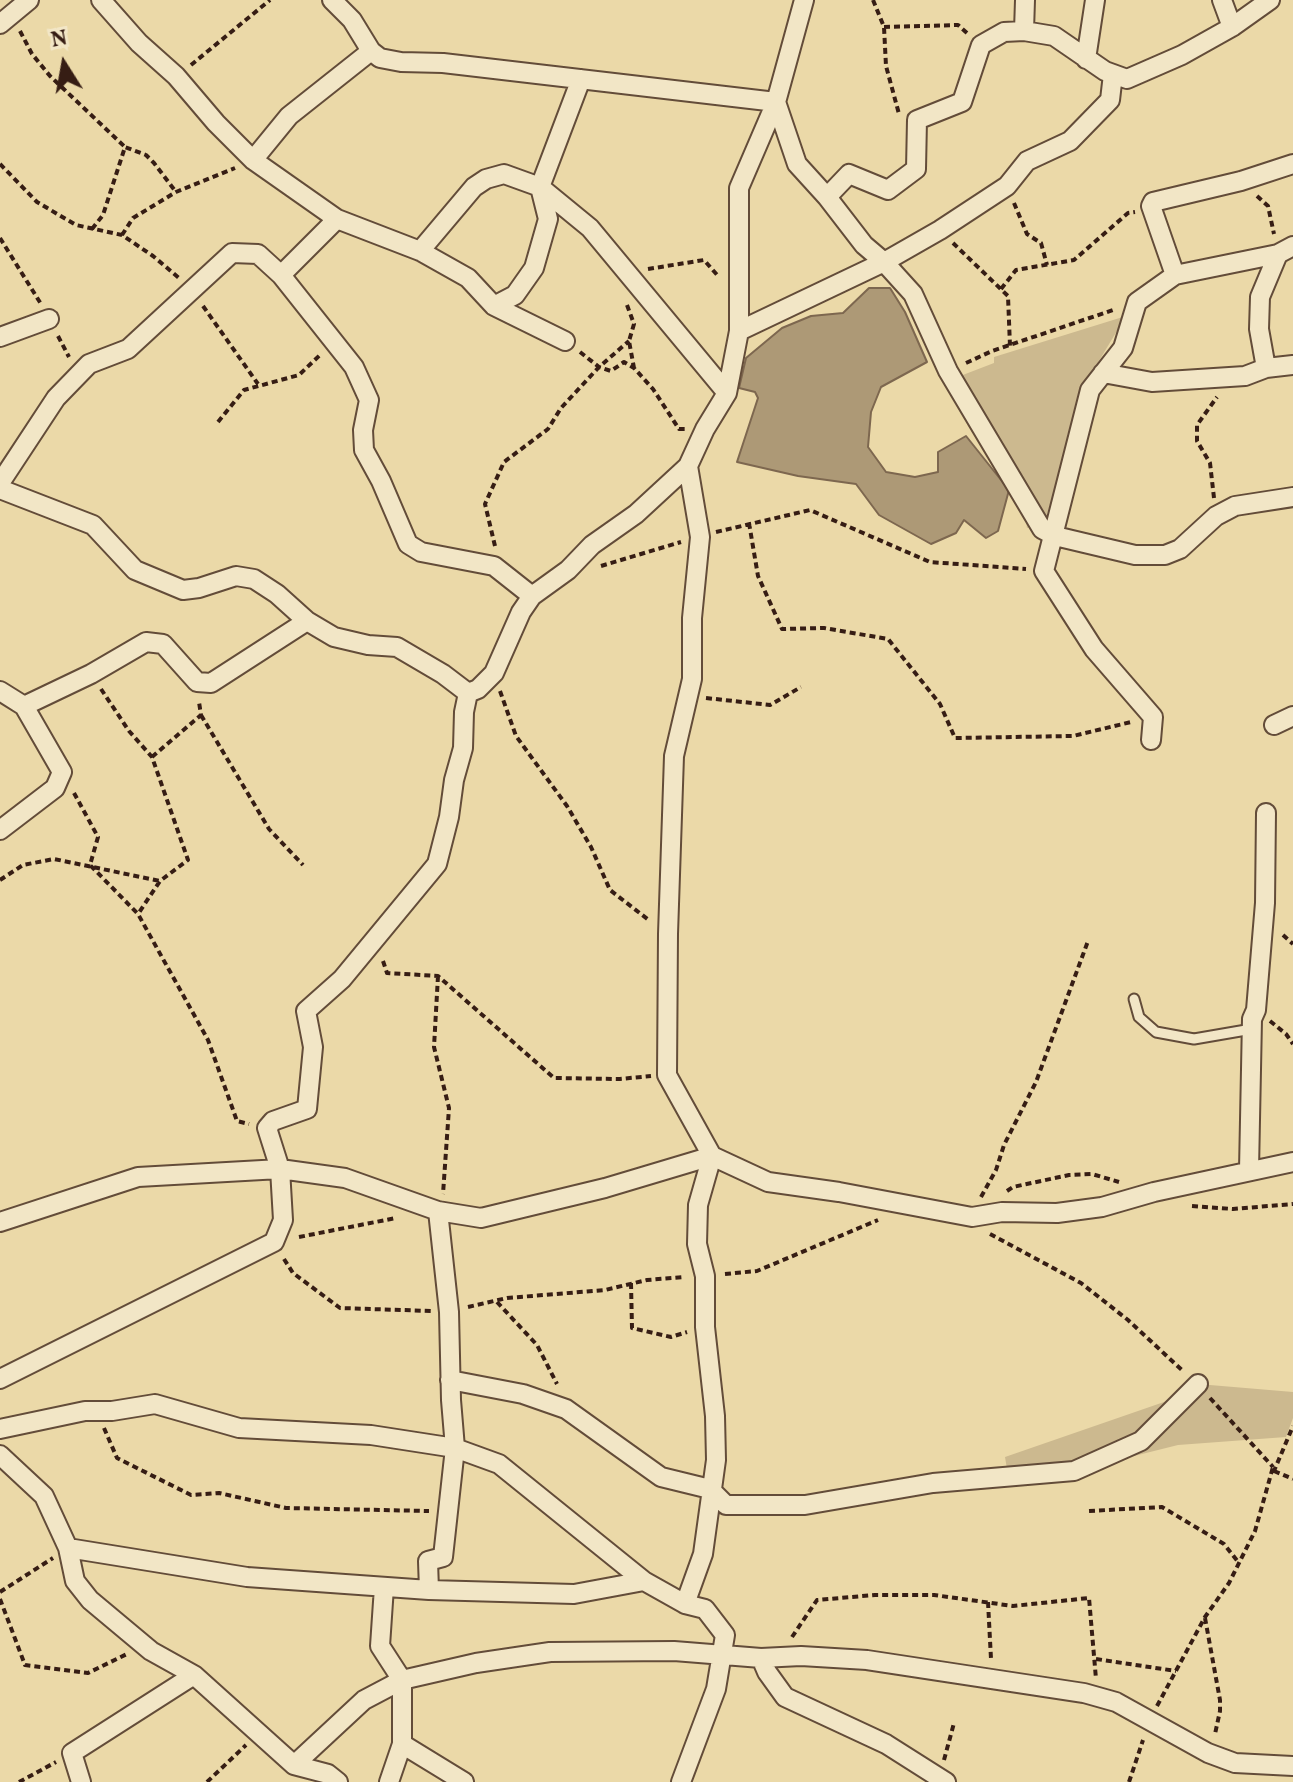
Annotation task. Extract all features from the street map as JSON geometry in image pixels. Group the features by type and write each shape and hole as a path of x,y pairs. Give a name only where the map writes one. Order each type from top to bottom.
{"street":[{"path":"6,20 29,0"},
{"path":"101,0 253,160 337,219 420,251 468,278 494,306 565,341"},
{"path":"332,0 352,20 371,51 380,58 776,102"},
{"path":"468,693 478,689 494,673 521,612 532,596 568,570 592,545 636,514 688,466 705,429 727,393 739,331 739,188 776,102 804,0"},
{"path":"1024,31 1025,0"},
{"path":"1086,59 1095,0"},
{"path":"1222,0 1232,27"},
{"path":"827,197 849,174 888,190 916,169 917,120 962,102 981,45 1004,32 1024,31 1054,36 1086,59 1127,79 1182,55 1232,27 1270,0"},
{"path":"253,160 289,116 371,51"},
{"path":"739,331 884,262 1007,186 1027,161 1070,141 1110,100 1113,74"},
{"path":"494,306 515,295 534,268 548,219 540,187 581,79"},
{"path":"776,102 797,164 864,245 913,294 948,371 1042,529 1055,536 1135,555 1165,555 1180,549 1216,516 1235,506 1293,497"},
{"path":"1175,275 1151,206 1153,202 1241,181 1293,164"},
{"path":"420,251 474,187 486,179 504,174 540,187 590,228 727,393"},
{"path":"281,275 337,219"},
{"path":"1151,740 1153,717 1094,649 1044,571 1090,390 1123,348 1137,302 1175,275 1285,250"},
{"path":"1266,368 1259,329 1260,297 1285,250"},
{"path":"468,693 397,647 368,645 334,637 307,621 277,594 254,579 236,576 183,590 135,570 93,525 0,486 56,398 89,364 128,349 232,253 258,254 281,275 308,313 354,367 369,400 363,430 364,450 408,544 421,552 494,566 532,596"},
{"path":"0,337 49,319"},
{"path":"1103,373 1152,382 1245,376 1266,368 1293,365"},
{"path":"688,466 700,537 692,618 692,679 674,756 667,1075 712,1156 768,1182 972,1217 1002,1212 1057,1213 1102,1207 1154,1192 1293,1162"},
{"path":"24,706 91,674 146,642 163,644 197,682 211,683 307,621"},
{"path":"0,691 24,706 62,772 55,788 0,830"},
{"path":"0,1379 274,1242 283,1220 280,1169 267,1128 273,1121 307,1109 313,1047 306,1011 342,979 437,864 463,748 468,693"},
{"path":"1274,725 1293,716"},
{"path":"1249,1170 1252,1029 1265,903 1266,813"},
{"path":"0,1222 138,1177 280,1169 345,1178 438,1211 481,1218 605,1188 712,1156"},
{"path":"685,1604 703,1554 716,1460 715,1416 705,1327 705,1276 697,1244 698,1205 712,1156"},
{"path":"429,1590 428,1561 443,1557 455,1448 449,1312 438,1211"},
{"path":"450,1380 523,1394 566,1409 661,1477 710,1489 726,1505 805,1505 933,1483 1074,1471 1141,1441 1198,1384"},
{"path":"0,1429 58,1416 155,1404 239,1428 371,1435 455,1448 499,1464 644,1581 685,1604 705,1609 725,1635 716,1689 681,1782"},
{"path":"0,1455 44,1496 68,1548 75,1581 90,1600 144,1645 194,1675 294,1765 328,1774 338,1782"},
{"path":"68,1548 247,1577 429,1590 574,1594 644,1581"},
{"path":"384,1587 380,1646 402,1680 402,1744 389,1782"},
{"path":"294,1765 364,1700 402,1680 476,1663 550,1652 674,1651 761,1658 801,1656 867,1660 1096,1697 1116,1702 1208,1753 1235,1763 1281,1772"},
{"path":"761,1658 785,1697 886,1744 943,1780"},
{"path":"81,1782 72,1753 194,1675"},
{"path":"402,1744 464,1782"}],"lane":[{"path":"1134,999 1139,1017 1156,1032 1194,1039 1252,1029"}],"path":[{"path":"176,76 270,0"},
{"path":"873,0 884,27 886,66 899,114 917,120"},
{"path":"6,20 50,76 125,147 146,155 176,192"},
{"path":"884,27 958,25 981,45"},
{"path":"92,229 103,215 125,147"},
{"path":"122,235 133,218 176,192 253,160"},
{"path":"0,164 37,202 76,225 122,235 153,256 191,290 258,384"},
{"path":"1241,181 1268,206 1285,250"},
{"path":"1007,186 1027,234 1041,243 1047,265"},
{"path":"1001,289 1016,270 1074,260 1128,213 1151,206"},
{"path":"940,230 1008,296 1010,346"},
{"path":"634,368 629,341 634,324 627,308 628,272 704,260 739,300"},
{"path":"948,371 1137,302"},
{"path":"565,341 599,367 611,371 624,362 634,368 653,389 679,429 705,429"},
{"path":"501,571 485,504 504,462 548,429 561,408 599,367 629,341"},
{"path":"218,422 244,390 299,375 335,342"},
{"path":"1216,516 1210,463 1197,441 1197,425 1217,397 1245,376"},
{"path":"599,567 749,523 810,510 930,562 1044,571"},
{"path":"749,523 758,576 782,629 824,628 888,639 940,704 955,738 1073,736 1153,717"},
{"path":"494,673 516,736 567,806 591,847 610,890 668,934"},
{"path":"91,674 129,731 152,757 188,860 160,881 138,914"},
{"path":"197,682 201,715 269,829 303,865"},
{"path":"688,695 770,705 801,687"},
{"path":"152,757 201,715"},
{"path":"62,772 98,837 90,865"},
{"path":"0,880 23,865 54,859 160,881"},
{"path":"90,865 138,914 208,1040 237,1121 267,1128"},
{"path":"376,940 387,973 438,976 554,1078 620,1079 667,1075"},
{"path":"972,1217 1036,1082 1088,941"},
{"path":"438,976 434,1047 449,1108 445,1187 438,1211 274,1242 293,1273 340,1308 449,1312 496,1301 605,1290 631,1283 757,1271 880,1220"},
{"path":"1256,1010 1286,1034 1293,1044"},
{"path":"1003,1195 1013,1187 1069,1175 1092,1174 1154,1192"},
{"path":"1188,1205 1233,1209 1293,1204"},
{"path":"990,1234 1081,1283 1128,1320 1198,1384 1274,1469 1293,1479"},
{"path":"631,1283 632,1328 671,1337 705,1327"},
{"path":"496,1301 537,1345 566,1409"},
{"path":"97,1411 117,1458 191,1495 219,1493 286,1508 447,1512"},
{"path":"1129,1782 1150,1720 1205,1617 1229,1583 1255,1531 1274,1469 1293,1426"},
{"path":"1089,1511 1162,1507 1224,1544 1239,1563"},
{"path":"0,1592 68,1548"},
{"path":"761,1658 788,1644 817,1600 875,1595 934,1595 1013,1606 1089,1598 1096,1659 1096,1697"},
{"path":"0,1599 25,1665 88,1673 144,1645"},
{"path":"988,1602 992,1681"},
{"path":"1205,1617 1216,1666 1220,1711 1208,1753"},
{"path":"1096,1659 1176,1671"},
{"path":"943,1780 954,1723"},
{"path":"207,1782 259,1732"},
{"path":"19,1782 72,1753"}],"shaded area":[{"path":"869,288 890,288 905,312 927,362 881,387 871,412 868,447 886,472 915,477 938,472 938,452 966,436 1009,490 998,531 986,538 964,520 956,533 931,544 879,515 856,484 798,476 737,462 758,398 755,392 739,388 746,358 782,328 811,316 843,313"},
{"path":"1126,316 1091,374 1068,433 1061,472 1044,523 1027,528 1021,489 955,378 994,363 994,357"},
{"path":"1198,1384 1293,1392 1293,1418 1286,1437 1178,1445 1010,1487 1005,1457 1164,1402"}]}
